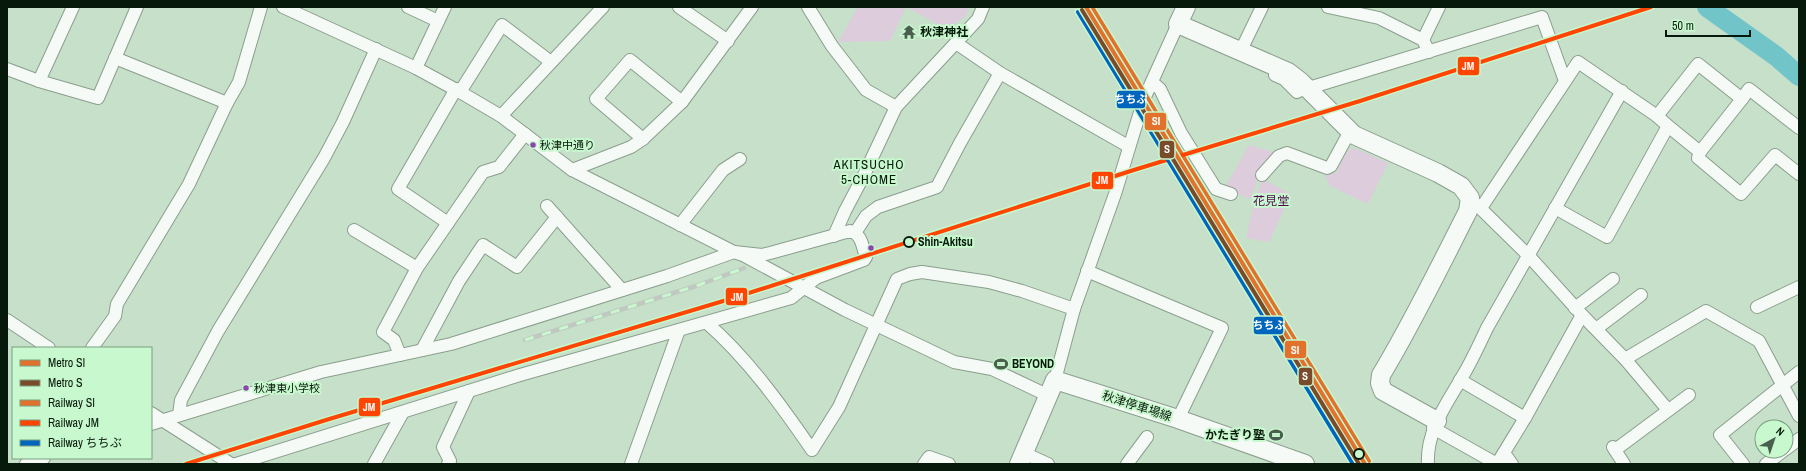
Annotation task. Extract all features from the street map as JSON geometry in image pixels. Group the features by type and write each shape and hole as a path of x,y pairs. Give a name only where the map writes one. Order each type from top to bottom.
{"street":[{"path":"39,81 73,7"},
{"path":"7,69 39,81 98,98 137,7"},
{"path":"93,347 115,316 117,304 189,184 227,103 239,82 261,7"},
{"path":"408,7 438,21"},
{"path":"416,68 444,7"},
{"path":"501,116 603,7"},
{"path":"679,7 728,41"},
{"path":"572,170 631,147 642,139 682,102 752,7"},
{"path":"808,7 832,46 866,90 896,108"},
{"path":"834,236 844,211 864,175 896,108 978,19 983,7"},
{"path":"1048,464 1021,458 1052,388 1074,308 1115,194 1127,150 1152,82 1186,7"},
{"path":"1244,44 1262,7"},
{"path":"1328,7 1382,12 1423,40 1430,52"},
{"path":"1423,40 1439,7"},
{"path":"287,8 416,68 501,116 572,170 734,252 743,255 803,288 954,362 992,369 1052,388"},
{"path":"1310,89 1542,17 1565,81"},
{"path":"1178,24 1288,72 1310,89"},
{"path":"448,223 398,189 458,91 502,25 552,62"},
{"path":"1214,39 1234,39 1287,64 1344,125 1461,186 1625,359 1668,410"},
{"path":"956,43 1000,73 1127,150"},
{"path":"179,416 181,400 218,331 237,298 247,287 324,158 343,122 376,49"},
{"path":"115,58 227,103"},
{"path":"642,139 596,99 630,60 682,102"},
{"path":"1613,279 1579,311 1525,418 1497,464 1383,391 1380,383 1381,375 1408,329 1468,210 1476,203 1578,62 1657,116 1700,152"},
{"path":"1657,116 1698,64 1742,98"},
{"path":"855,233 866,216 878,207 937,187 963,137 1000,73"},
{"path":"1152,82 1160,89 1181,133 1216,189 1232,194"},
{"path":"1799,128 1749,90 1700,152 1698,158 1741,194 1775,155 1799,174"},
{"path":"1428,464 1429,441 1435,425 1487,328 1622,91"},
{"path":"1262,175 1279,156 1287,153 1327,168 1331,166 1344,125"},
{"path":"1556,208 1607,237 1668,126"},
{"path":"400,355 394,340 383,332 417,268 484,172 499,167 525,134"},
{"path":"680,225 723,170 740,159"},
{"path":"547,206 622,290"},
{"path":"422,350 459,282 483,245 517,267 557,217"},
{"path":"354,230 417,268"},
{"path":"152,414 161,423 231,463 469,392 520,375 787,299 817,278 860,263 866,257 859,236 850,232 770,254 734,252 513,326 451,344 321,372 179,416 161,423"},
{"path":"1087,271 1222,328 1178,419"},
{"path":"707,323 723,337 766,387 787,413 812,450 838,407 898,278 922,272 989,282 1074,308"},
{"path":"1757,306 1799,287"},
{"path":"1596,329 1641,295"},
{"path":"1625,359 1706,311 1759,340 1799,416"},
{"path":"9,325 47,347"},
{"path":"631,464 679,330"},
{"path":"1743,464 1720,435 1783,387 1799,372"},
{"path":"1460,380 1525,418"},
{"name":"秋津停車場線","path":"1052,388 1178,419 1305,464"},
{"path":"448,464 450,461 443,447 469,392"},
{"path":"1624,464 1614,448 1689,395"},
{"path":"374,464 403,412"},
{"path":"1127,464 1147,438"},
{"path":"1504,453 1512,464"},
{"path":"924,464 929,458 949,464"},
{"path":"26,464 41,459"}],"green space":[{"path":"858,7 906,7 890,41 838,42"},
{"path":"906,7 969,7 965,17 947,29"},
{"path":"1249,145 1276,153 1259,174 1251,199 1224,189"},
{"path":"1355,148 1388,163 1368,204 1330,186 1325,175 1336,173 1347,151"},
{"name":"花見堂","path":"1262,179 1291,194 1269,242 1246,238 1255,198"}],"waterway":[{"path":"1707,7 1776,56 1799,76"}],"railway":[{"path":"525,340 699,285 744,268"}],"metro line":[{"name":"SI","path":"1086,7 1365,464"},
{"name":"S","path":"1082,10 1359,464"}],"rail line":[{"name":"SI","path":"1092,7 1369,461"},
{"name":"JM","path":"186,464 326,420 730,299 1137,169 1360,101 1651,7"},
{"name":"ちちぶ","path":"1078,12 1353,464"}],"place":[{"name":"秋津神社","path":"909,32"},
{"name":"秋津中通り","path":"533,145"},
{"name":"Shin-Akitsu","path":"909,242"},
{"name":"BEYOND","path":"1001,364"},
{"name":"秋津東小学校","path":"246,388"},
{"name":"かたぎり塾","path":"1276,435"}],"district":[{"name":"AKITSUCHO 5-CHOME","path":"869,172"}]}
